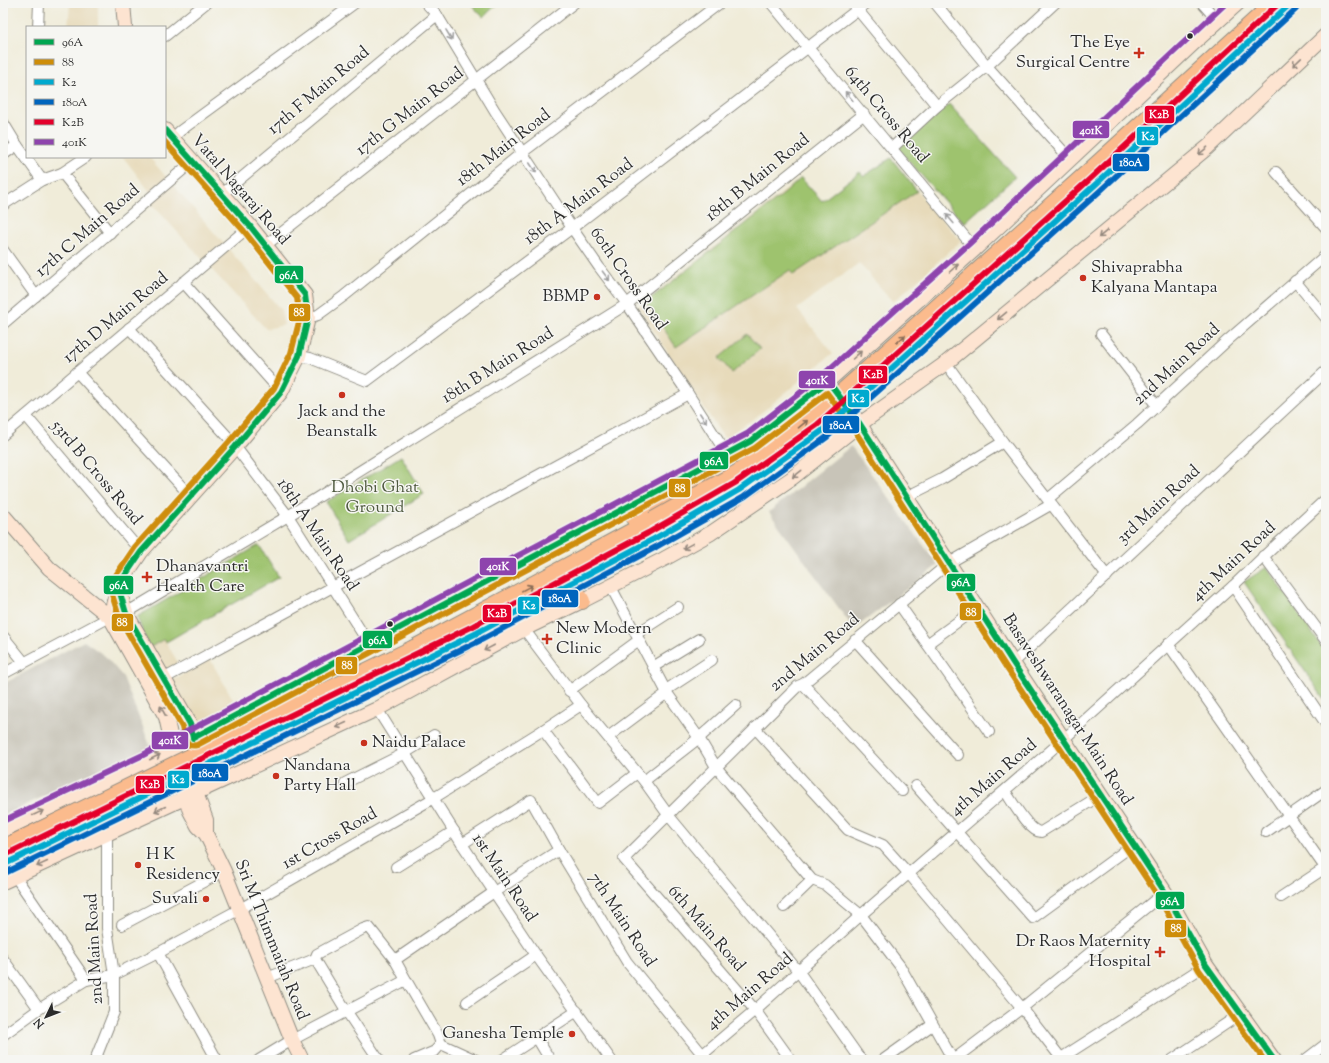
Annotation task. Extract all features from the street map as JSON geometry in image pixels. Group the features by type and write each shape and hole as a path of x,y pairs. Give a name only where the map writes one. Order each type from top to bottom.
{"main road":[{"path":"3,865 419,654 586,556 737,474 783,441 832,400 1274,3"},
{"path":"3,848 419,654 477,633 652,540 739,490 822,431 1096,184 1291,3"},
{"path":"586,556 621,527 709,480 726,453"},
{"path":"571,582 582,601"}],"street":[{"path":"38,26 39,3"},
{"path":"123,3 125,26"},
{"path":"166,35 206,3"},
{"path":"168,135 180,130 355,3"},
{"name":"60th Cross Road","path":"426,3 436,15 476,80 572,228 627,304 726,453"},
{"name":"17th G Main Road","path":"266,245 574,3"},
{"name":"18th Main Road","path":"308,318 318,315 344,296 523,152 720,3"},
{"name":"64th Cross Road","path":"771,3 975,249"},
{"path":"935,3 987,66 1070,159"},
{"path":"892,148 937,106 987,66 1055,3"},
{"path":"1202,3 1218,21"},
{"path":"3,830 173,749 751,441 828,381 975,249 1238,3"},
{"path":"858,5 937,106"},
{"name":"18th A Main Road","path":"300,356 310,358 367,381 572,228 808,47 858,5"},
{"name":"17th F Main Road","path":"222,194 436,15"},
{"path":"3,1035 39,1009 86,980 9,879 377,709 524,629 611,587 711,533 792,478 860,424 946,363 1208,146 1326,35"},
{"name":"18th B Main Road","path":"3,674 110,617 126,613 288,516 627,304 864,114"},
{"path":"3,122 26,158"},
{"name":"Vatal Nagaraj Road","path":"110,617 118,586 141,552 235,447 281,392 300,356 308,318 305,295 250,226 168,135"},
{"path":"3,155 17,145"},
{"path":"26,158 42,180"},
{"path":"3,205 42,180 62,173 84,158"},
{"name":"17th C Main Road","path":"3,324 192,162"},
{"path":"1276,172 1326,228"},
{"path":"62,173 110,233"},
{"name":"17th D Main Road","path":"3,435 250,226"},
{"path":"3,250 36,296"},
{"name":"2nd Main Road","path":"624,859 669,816 798,686 803,684 949,563 1050,501 1157,406 1228,340 1326,255"},
{"path":"1295,281 1326,318"},
{"path":"183,282 281,392"},
{"name":"18th A Main Road","path":"129,328 228,437 288,516 332,588 369,644"},
{"path":"1101,334 1157,406"},
{"path":"946,363 1003,442 1107,576"},
{"name":"3rd Main Road","path":"1013,662 1326,371"},
{"path":"77,372 190,497"},
{"name":"Basaveshwaranagar Main Road","path":"828,381 860,424 1013,662 1165,892 1206,965 1274,1060"},
{"path":"164,680 688,394"},
{"name":"53rd B Cross Road","path":"26,416 141,552"},
{"path":"906,496 942,479 1003,442"},
{"name":"4th Main Road","path":"702,1058 861,915 1064,739 1233,586 1263,556 1326,499"},
{"path":"3,515 49,568 110,617 166,717 173,749 190,795"},
{"path":"1263,556 1326,642"},
{"path":"118,586 126,613 190,724 194,738 190,795"},
{"path":"1233,586 1326,724"},
{"path":"611,587 667,692 716,767 812,880 825,885 861,915 900,966 932,1025 954,1060 1022,1008 1165,892"},
{"path":"899,604 989,732"},
{"path":"569,691 678,607"},
{"path":"927,644 978,607"},
{"path":"524,629 569,691 644,781 669,816 799,972 862,1060"},
{"path":"3,636 24,662"},
{"path":"653,667 699,639"},
{"path":"855,640 958,755"},
{"path":"1168,644 1326,868 1281,897"},
{"path":"608,737 712,660"},
{"path":"803,684 902,791"},
{"name":"1st Cross Road","path":"86,980 114,975 240,909 434,798 581,705"},
{"path":"644,781 698,738 736,705"},
{"name":"1st Main Road","path":"377,709 462,844 536,955 611,1060"},
{"path":"755,728 848,830 883,845 1022,1008 1060,1059 1206,965"},
{"path":"543,730 598,803 637,773"},
{"path":"345,783 405,753 434,735"},
{"path":"916,786 1032,918 1133,845"},
{"path":"1266,832 1326,790"},
{"path":"1005,791 1030,827 1036,832 1041,832 1101,795"},
{"name":"Sri M Thimmaiah Road","path":"190,795 198,826 206,834 224,871 292,1040 302,1060"},
{"name":"7th Main Road","path":"462,844 531,800 559,850 627,962 702,1058"},
{"path":"396,866 454,831"},
{"name":"2nd Main Road","path":"95,1060 114,1012 114,975 107,928 107,833"},
{"path":"395,960 494,892 559,850"},
{"name":"6th Main Road","path":"624,859 755,1010 791,1060"},
{"path":"122,925 224,871"},
{"path":"784,907 812,880"},
{"path":"267,978 314,959 317,954 363,928 369,927 395,960 438,1035 441,1044 460,1060"},
{"path":"158,953 217,1060"},
{"path":"467,1002 536,955"},
{"path":"3,959 39,1009"},
{"path":"314,959 379,1060"},
{"path":"259,1060 292,1040 406,980"},
{"path":"502,1060 577,1011"},
{"path":"1172,1060 1242,1014"},
{"path":"883,1060 932,1025"},
{"path":"537,1038 550,1060"},
{"path":"414,1060 436,1051 441,1044"},
{"path":"441,1044 476,1060"},
{"path":"1305,1060 1326,1044"}],"shaded area":[{"path":"70,3 98,3 98,26 68,26"},
{"path":"124,158 150,158 281,310 284,325 266,329 151,203 154,197"},
{"path":"891,158 917,191 961,241 893,302 859,263 797,309 833,353 755,418 724,438 638,307 801,178 822,201 860,172 864,176"},
{"path":"851,446 938,565 854,629 769,512"},
{"path":"164,639 180,666 165,675 149,648"},
{"path":"84,641 105,656 123,677 151,748 86,776 3,816 3,684"},
{"path":"210,659 238,708 199,730 171,681"}],"green space":[{"path":"470,3 499,3 483,17"},
{"path":"949,104 1015,177 964,223 898,149"},
{"path":"891,158 917,191 793,275 790,270 676,347 646,302 785,193 801,178 822,201 860,172 864,176"},
{"path":"747,334 760,349 732,373 719,358"},
{"name":"Dhobi Ghat Ground","path":"401,456 424,494 349,540 326,502"},
{"path":"259,545 279,577 166,642 164,639 149,648 137,617"},
{"path":"1267,567 1326,653 1326,702 1244,582"}],"transit line":[{"name":"401K","path":"3,821 143,755 747,434 823,375 970,243 1226,3"},
{"name":"K2B","path":"3,856 473,626 648,533 735,483 817,425 1091,178 1279,3"},
{"name":"K2","path":"3,865 477,633 652,540 739,490 822,431 1096,184 1291,3"},
{"name":"180A","path":"7,872 481,640 656,547 744,497 827,437 1101,190 1296,9"},
{"name":"96A","path":"166,131 250,226 305,295 308,318 299,356 281,392 235,447 141,552 118,586 126,613 190,724 193,738 751,441 828,381 860,424 1013,663 1165,892 1206,965 1274,1060"},
{"name":"88","path":"166,143 244,231 297,298 300,318 291,353 274,388 229,442 135,547 110,584 119,617 182,727 184,737 190,745 197,745 755,448 827,393 853,428 1006,667 1158,896 1199,970 1264,1060"}],"place":[{"name":"The Eye Surgical Centre","path":"1139,53"},
{"name":"Shivaprabha Kalyana Mantapa","path":"1083,278"},
{"name":"BBMP","path":"597,297"},
{"name":"Jack and the Beanstalk","path":"342,395"},
{"name":"Dhanavantri Health Care","path":"147,577"},
{"name":"New Modern Clinic","path":"547,639"},
{"name":"Naidu Palace","path":"364,743"},
{"name":"Nandana Party Hall","path":"276,776"},
{"name":"H K Residency","path":"138,865"},
{"name":"Suvali","path":"206,899"},
{"name":"Dr Raos Maternity Hospital","path":"1160,952"},
{"name":"Ganesha Temple","path":"572,1034"}]}
